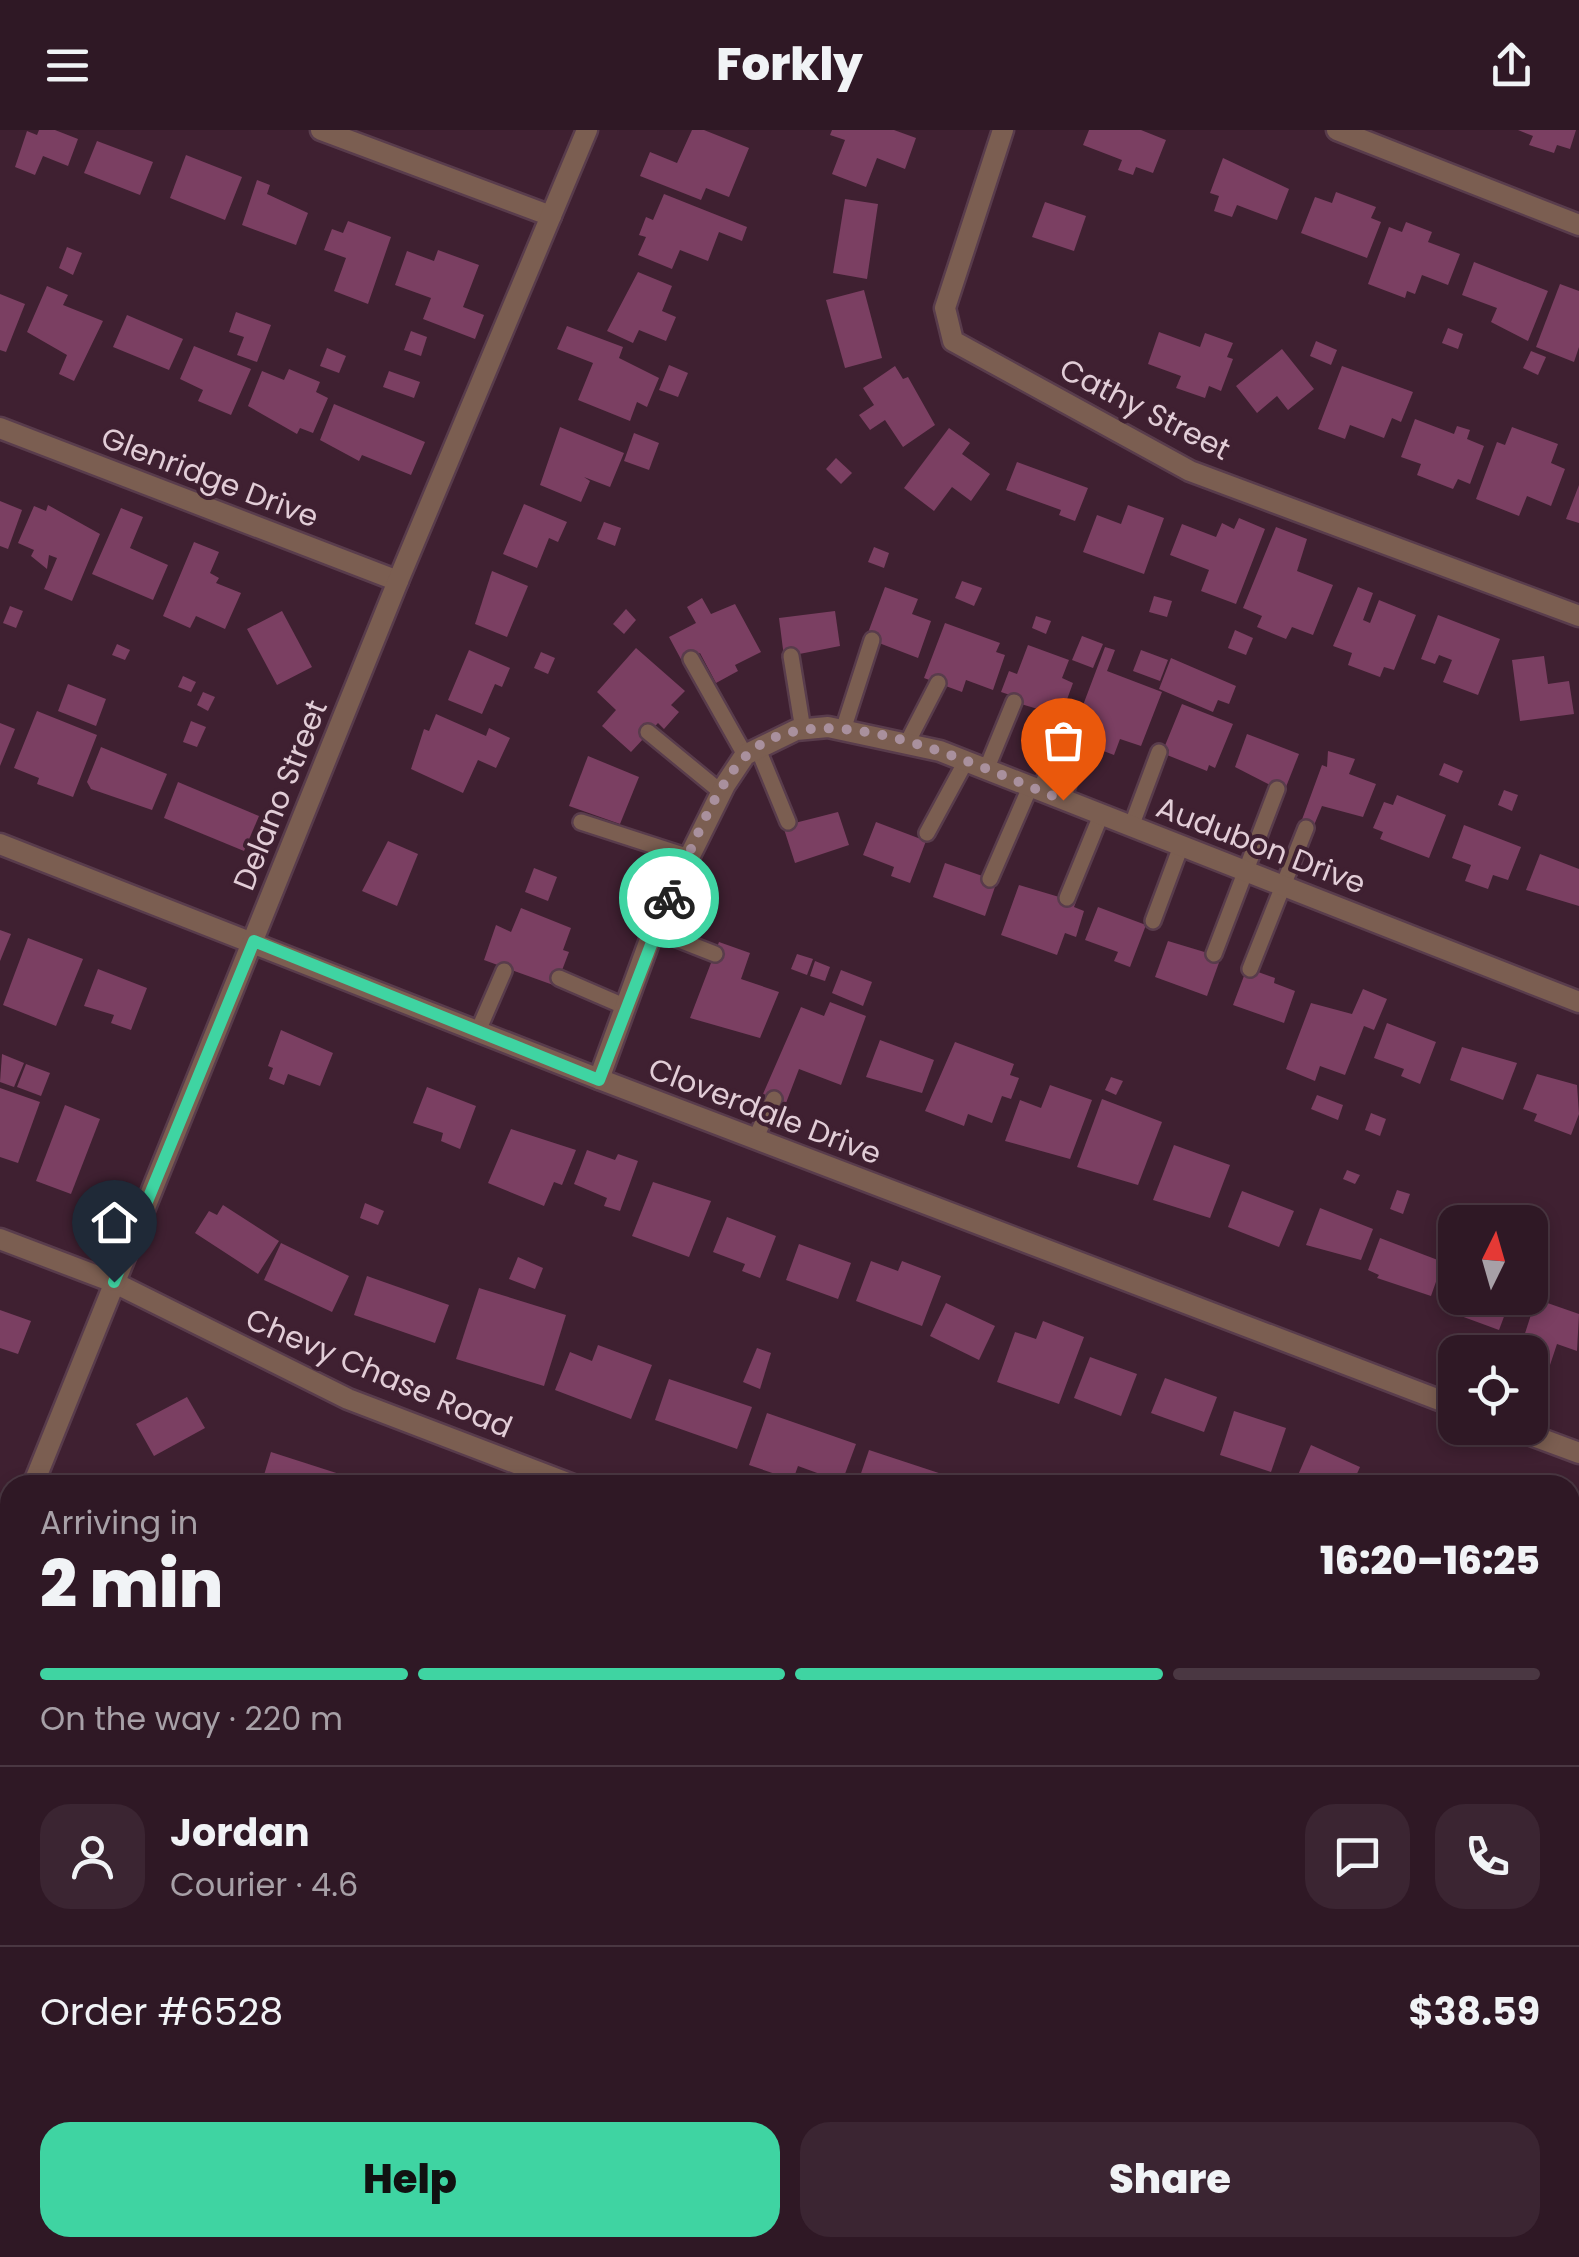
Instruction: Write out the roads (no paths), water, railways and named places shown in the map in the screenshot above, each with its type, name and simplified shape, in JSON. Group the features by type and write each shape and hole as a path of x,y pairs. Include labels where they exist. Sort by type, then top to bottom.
{"street":[{"path":"321,130 552,216"},
{"name":"Delano Street","path":"37,1475 398,581 587,130"},
{"name":"Cathy Street","path":"1002,130 944,308 953,341 1190,471 1579,616"},
{"path":"1337,130 1579,225"},
{"name":"Glenridge Drive","path":"0,428 398,581"},
{"name":"Audubon Drive","path":"752,752 803,730 843,730 907,743 976,766 1579,1002"},
{"path":"599,1080 654,930 721,792 752,752"},
{"name":"Cloverdale Drive","path":"0,844 599,1080 1438,1400"},
{"name":"Chevy Chase Road","path":"0,1239 114,1282 348,1399 548,1475"},
{"path":"1548,1441 1579,1453"}],"lane":[{"path":"843,730 872,640"},
{"path":"791,656 803,730"},
{"path":"691,659 752,752 788,822"},
{"path":"907,743 938,683"},
{"path":"927,833 976,766 1014,702"},
{"path":"990,878 1069,716"},
{"path":"648,732 721,792"},
{"path":"1063,800 1084,733"},
{"path":"1132,827 1158,752"},
{"path":"1214,954 1276,788"},
{"path":"1067,898 1101,815"},
{"path":"581,822 689,857"},
{"path":"1250,969 1280,885 1306,828"},
{"path":"1153,921 1181,846"},
{"path":"654,930 715,954"},
{"path":"478,1031 504,971"},
{"path":"559,978 626,1007"},
{"path":"755,1139 774,1098"}]}
